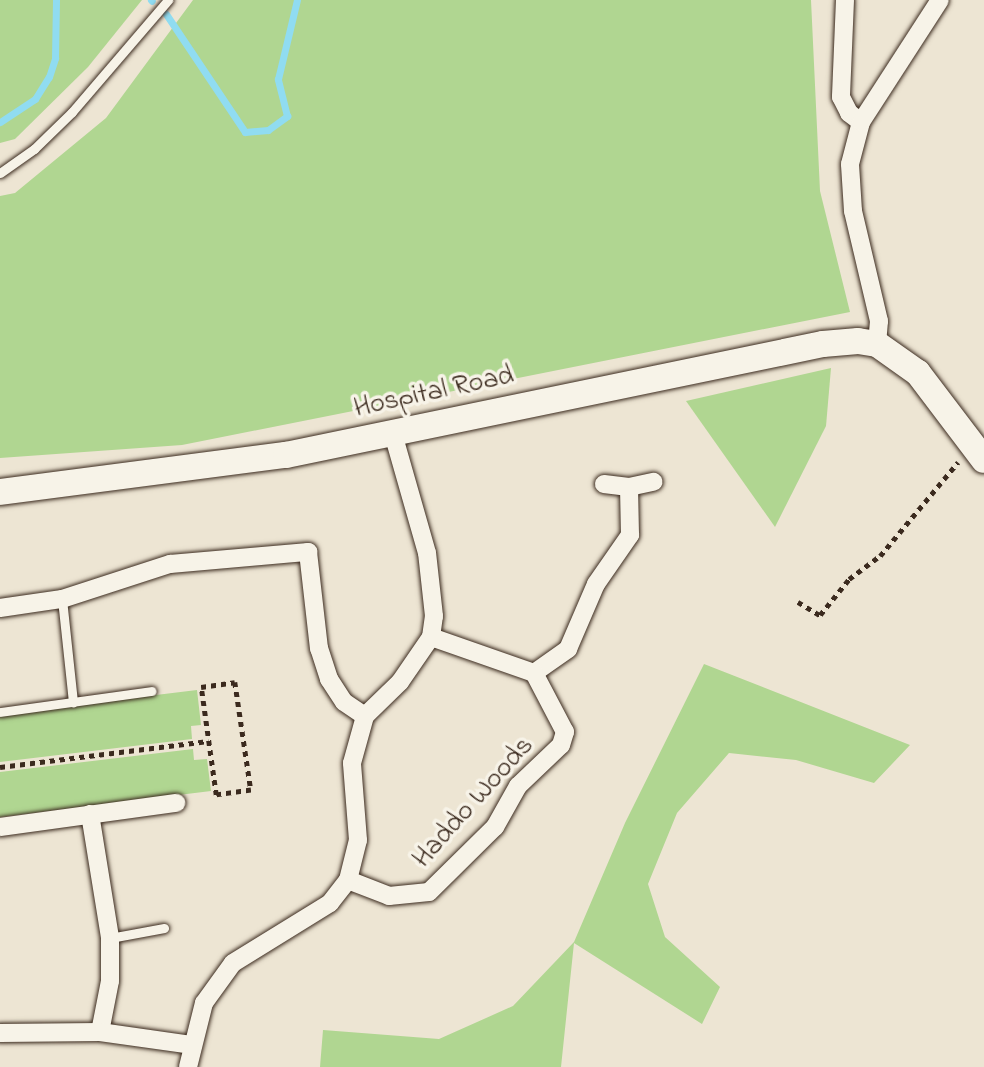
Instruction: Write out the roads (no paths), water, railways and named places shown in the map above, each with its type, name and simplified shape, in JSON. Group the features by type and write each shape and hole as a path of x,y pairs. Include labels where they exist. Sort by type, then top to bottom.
{"main road":[{"name":"Hospital Road","path":"0,492 286,454 822,344 877,344"},
{"path":"877,344 918,373 979,453"}],"street":[{"path":"845,0 841,97 849,113 861,122"},
{"path":"877,344 879,321 852,199 850,164 861,122 940,0"},
{"path":"188,1067 191,1045 204,1003 233,963 289,931 330,903 348,880 358,840 352,763 365,716 400,682 431,636 434,616 427,553 393,433"},
{"path":"604,484 629,487 653,482"},
{"path":"431,636 534,673 568,649 596,584 630,535 629,487"},
{"path":"0,608 62,599 170,564 307,552 320,648 329,680 344,702 365,716"},
{"name":"Haddo Woods","path":"348,880 389,896 429,892 495,827 519,786 551,757 565,732 534,673"},
{"path":"0,827 176,803"},
{"path":"90,814 110,938 110,982 100,1032"},
{"path":"0,1033 100,1032 191,1045"}],"lane":[{"path":"0,173 34,149 72,112 168,0"},
{"path":"62,599 74,702"},
{"path":"0,712 152,691"},
{"path":"110,938 164,928"}],"waterway":[{"path":"0,122 35,99 49,77 55,58 56,0"},
{"path":"166,14 245,132 268,130 287,116 278,79 297,0"}]}
